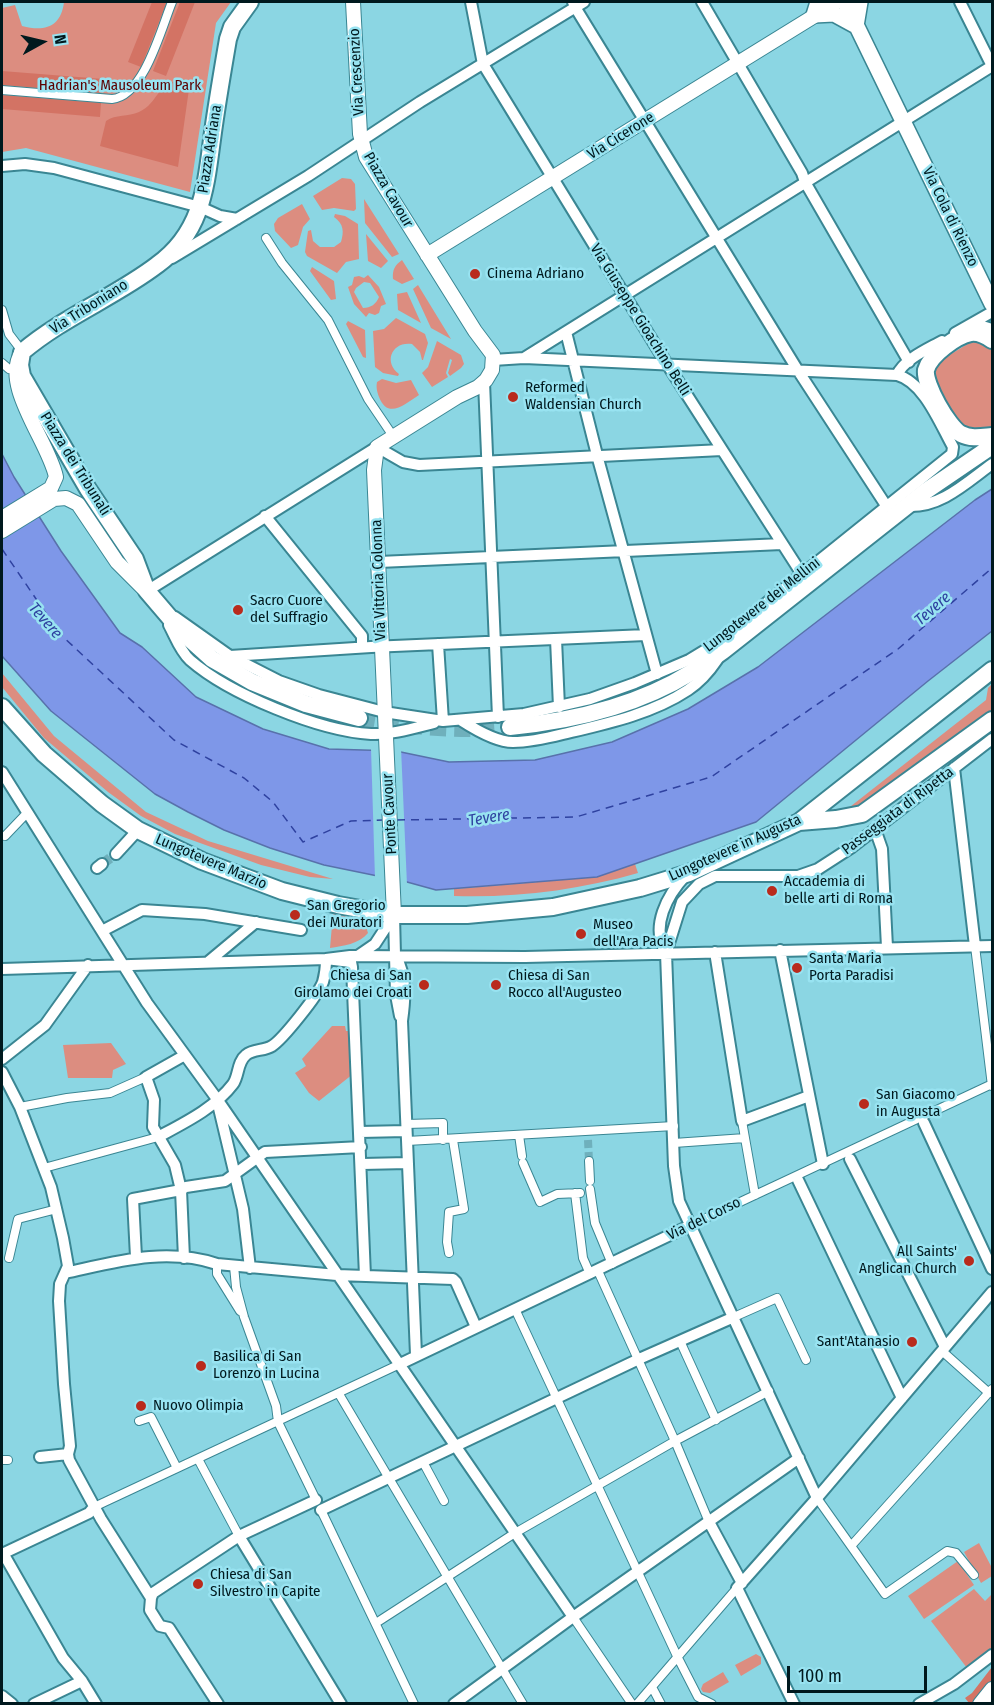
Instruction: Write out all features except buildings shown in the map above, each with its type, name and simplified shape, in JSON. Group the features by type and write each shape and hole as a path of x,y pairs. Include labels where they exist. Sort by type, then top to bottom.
{"main road":[{"name":"Piazza Adriana","path":"201,207 228,39 232,27 250,2"},
{"name":"Via Cola di Rienzo","path":"845,2 993,304"},
{"path":"816,8 834,14 856,26 860,2"},
{"name":"Via Triboniano","path":"22,352 158,265 185,237 201,207"},
{"path":"993,340 980,334 967,334 933,356 926,375 952,427 970,437 993,436"},
{"name":"Piazza dei Tribunali","path":"22,352 20,365 22,376 88,489 135,559 147,591"},
{"name":"Lungotevere dei Mellini","path":"504,722 555,721 623,703 684,677 723,651 805,579 961,466 993,446"},
{"path":"147,591 161,610 201,650 238,675 306,704 359,718"},
{"name":"Lungotevere in Augusta","path":"394,915 467,915 553,907 640,888 689,873 800,822 993,670"},
{"name":"Lungotevere Marzio","path":"2,707 31,741 69,777 138,830 202,861 282,891 338,905 394,915"},
{"name":"Passeggiata di Ripetta","path":"800,822 862,814 993,720"}],"street":[{"path":"2,90 111,99 122,97 129,93 142,77 172,2"},
{"name":"Via Crescenzio","path":"355,2 361,142"},
{"path":"471,2 483,64"},
{"path":"702,2 909,362"},
{"name":"Via Cicerone","path":"427,255 738,63 816,8 837,2"},
{"path":"524,358 873,140 906,126 934,102 993,66 960,2"},
{"path":"361,142 379,128 578,3 645,121 797,369 887,507"},
{"name":"Via Giuseppe Gioachino Belli","path":"483,64 624,296 805,579"},
{"name":"Piazza Cavour","path":"237,219 361,142 367,160 494,360"},
{"name":"Piazza Adriana","path":"2,166 25,164 54,168 201,207"},
{"path":"201,207 220,216 237,219"},
{"name":"Via Triboniano","path":"158,265 237,219"},
{"path":"266,238 282,263 328,320 371,405 393,436"},
{"path":"2,310 9,334 22,352"},
{"path":"504,722 494,642 486,461 484,382 491,373 494,360 524,358 897,375 901,368 909,362 964,327 993,312"},
{"path":"964,327 975,325 993,329"},
{"name":"Piazza Cavour","path":"457,397 477,380 483,370 484,359 475,331"},
{"path":"566,332 657,674"},
{"name":"Piazza dei Tribunali","path":"22,352 5,366 14,397 55,472 55,482 50,495 66,498 78,504 117,562 147,591"},
{"name":"Lungotevere dei Mellini","path":"161,610 182,621 230,656 256,670 292,686 384,712 443,721 504,722 604,695 689,660 722,640 805,579 951,455 954,450 919,389 913,382 897,375"},
{"name":"Piazza Cavour","path":"376,447 484,382"},
{"path":"147,591 376,447 403,462 412,464 722,450"},
{"name":"Via Vittoria Colonna","path":"376,447 374,470 384,712"},
{"path":"907,506 918,507 935,503 993,464"},
{"path":"2,518 50,495"},
{"path":"2,531 50,495"},
{"path":"265,516 362,636 362,647"},
{"path":"379,562 782,544"},
{"path":"161,610 188,657 243,693 278,709 326,725 373,734 443,721 438,644"},
{"path":"230,656 362,647 646,635"},
{"path":"556,639 559,707"},
{"path":"462,721 497,738 511,742 545,738 601,725 644,710 686,691 707,674 723,651"},
{"name":"Ponte Cavour","path":"384,712 394,915"},
{"name":"Passeggiata di Ripetta","path":"666,953 680,906 688,894 707,879 719,876 802,876 828,864 993,739"},
{"path":"954,768 992,1084"},
{"path":"2,772 147,1004 217,1099 632,1704"},
{"path":"5,836 27,813"},
{"path":"875,829 882,849 887,947"},
{"path":"116,854 138,830"},
{"path":"689,873 674,889 662,916 660,938 666,953 674,1143 681,1207 769,1391 817,1498 885,1594 947,1551 956,1553 974,1575"},
{"path":"102,931 142,910 190,913 301,930"},
{"path":"356,956 371,948 394,915"},
{"path":"394,915 396,957 403,975 402,1021 416,1355"},
{"path":"208,962 256,922"},
{"path":"326,959 340,956 525,957 993,946"},
{"path":"780,950 823,1164"},
{"path":"715,952 755,1195"},
{"path":"44,1168 158,1137 189,1120 217,1099 234,1082 245,1056 251,1052 271,1047 282,1038 322,985 326,959"},
{"path":"2,969 326,959 348,961 352,967 365,1276"},
{"path":"2,1059 45,1025 88,966"},
{"path":"20,1107 110,1093 186,1056"},
{"path":"2,1072 20,1107 44,1168 57,1209 68,1266 60,1284 59,1300 70,1446 69,1460 94,1507 151,1598"},
{"path":"146,1077 154,1100 153,1127 175,1165 181,1190 184,1258"},
{"name":"Via del Corso","path":"400,1364 992,1084"},
{"path":"742,1121 809,1096"},
{"path":"217,1099 243,1209 250,1268"},
{"path":"406,1132 442,1123 443,1140"},
{"path":"924,1123 993,1269"},
{"path":"360,1132 406,1132 453,1140 519,1136 587,1136 674,1126"},
{"path":"519,1136 522,1160 540,1202 557,1194 583,1190"},
{"path":"674,1143 745,1138"},
{"path":"449,1252 447,1242 449,1212 464,1209 453,1140"},
{"path":"136,1257 133,1199 225,1181 265,1152 361,1147"},
{"path":"850,1160 943,1349 991,1391 850,1546"},
{"path":"589,1161 583,1190 583,1258 594,1273 639,1359 709,1522 742,1583 794,1704"},
{"path":"362,1164 408,1163"},
{"path":"798,1180 902,1398"},
{"path":"583,1190 612,1264"},
{"path":"9,1258 18,1219 57,1209"},
{"path":"65,1273 136,1257 202,1259 217,1264 250,1268 338,1275 453,1279 476,1327"},
{"path":"217,1264 217,1274 244,1317"},
{"path":"234,1266 236,1287 244,1317 276,1406 278,1422 414,1704"},
{"path":"637,1704 993,1292"},
{"path":"218,1704 169,1628 160,1626 150,1610 151,1598 153,1593 239,1536 389,1478 639,1359 777,1298 806,1360"},
{"path":"515,1310 677,1656 698,1696 712,1704"},
{"path":"680,1341 716,1420"},
{"path":"96,1704 82,1681 63,1658 2,1553 89,1513 94,1507 400,1364"},
{"path":"376,1623 515,1533 675,1441 769,1391"},
{"path":"339,1394 523,1704"},
{"path":"139,1421 151,1417 177,1468"},
{"path":"40,1457 68,1454"},
{"path":"454,1704 799,1458"},
{"path":"198,1459 239,1536 341,1704"},
{"path":"423,1462 444,1502"},
{"path":"919,1704 954,1684 993,1655"},
{"path":"34,1704 82,1681"},
{"path":"652,1687 661,1704"},
{"path":"980,1704 993,1689"},
{"path":"2,1696 12,1704"}],"green space":[{"name":"Hadrian's Mausoleum Park","path":"64,2 231,2 216,23 190,192 26,148 2,152 2,8 15,5 22,26 45,28 51,26 59,17"},
{"path":"342,178 351,179 355,184 356,209 354,211 334,208 322,210 313,196"},
{"path":"364,199 399,254 392,257 365,223"},
{"path":"302,204 310,219 303,227 298,245 291,248 275,231 274,224 278,218"},
{"path":"335,214 345,216 358,224 359,259 346,262 337,273 307,256 305,252 308,231 311,230 313,241 320,247 334,247 341,242 342,228 340,222 334,217"},
{"path":"366,234 388,261 381,268 368,261"},
{"path":"402,260 414,279 402,284 393,279 393,276 394,268"},
{"path":"312,267 334,281 336,299 331,300 310,271"},
{"path":"368,275 379,287 386,304 381,306 379,313 375,315 369,313 366,317 354,304 348,287 352,285 354,277 364,278","holes":["364,282 370,283 379,297 373,305 363,308 354,292"]},
{"path":"418,285 451,339 431,328 413,289"},
{"path":"407,292 421,323 398,310 397,294"},
{"path":"396,318 425,334 428,343 423,360 420,352 412,344 405,344 395,349 392,353 391,364 399,374 398,376 383,373 375,367 373,331 384,329"},
{"path":"348,321 365,330 366,358 363,357 346,324"},
{"path":"437,341 461,355 464,364 450,376 448,373 452,360 450,359 446,373 448,377 432,387 422,373 428,367"},
{"path":"977,341 992,349 992,428 981,431 969,430 958,420 942,393 936,376 937,367 944,359 971,342"},
{"path":"382,379 396,383 411,380 419,395 403,406 387,408 377,390 377,382"},
{"path":"2,673 54,736 146,812 208,841 333,879 310,877 261,865 175,834 141,816 108,792 44,738 2,687"},
{"path":"992,684 992,716 862,811 846,810 986,700 988,688"},
{"path":"635,864 638,873 593,884 547,892 501,896 454,896 454,889 597,877"},
{"path":"333,914 364,920 368,933 355,942 330,948"},
{"path":"332,1026 345,1026 346,1031 351,1031 353,1074 319,1101 309,1093 295,1073 306,1066 302,1059"},
{"path":"111,1043 126,1064 113,1070 112,1078 68,1078 63,1045"},
{"path":"979,1543 992,1568 992,1576 981,1583 964,1552"},
{"path":"958,1561 974,1585 924,1619 908,1596"},
{"path":"974,1589 985,1601 992,1594 992,1650 967,1668 931,1621"},
{"path":"756,1654 761,1657 761,1664 741,1676 735,1665"},
{"path":"723,1672 729,1682 710,1693 703,1692 701,1689 703,1684"}],"shaded area":[{"path":"152,2 167,2 141,67 128,62"},
{"path":"180,2 195,2 166,76 153,71"},
{"path":"2,71 103,79 102,93 2,85"},
{"path":"184,79 189,82 189,89 178,167 100,146 106,121 139,112 146,108 167,85"},
{"path":"2,95 101,103 100,117 2,109"},
{"path":"992,1667 992,1683 975,1704 969,1703 965,1698 972,1693"}],"water":[{"name":"Tevere","path":"2,454 61,551 120,633 142,647 196,697 263,729 329,749 396,751 449,762 535,760 612,742 688,709 758,667 992,489 992,631 756,822 597,877 436,890 324,865 224,830 155,794 51,711 2,656"}],"pier":[{"path":"371,748 401,748 407,885 375,879"}],"ferry route":[{"path":"2,549 60,634 174,740 244,778 273,802 303,842 351,821 383,820"},
{"path":"397,820 576,817 711,777 898,649 992,568"}],"tunnel":[{"path":"359,718 434,728 510,727"},
{"path":"102,864 116,854"},
{"path":"588,1140 589,1161"}],"place":[{"name":"Cinema Adriano","path":"475,274"},
{"name":"Reformed Waldensian Church","path":"513,397"},
{"name":"Sacro Cuore del Suffragio","path":"238,610"},
{"name":"Accademia di belle arti di Roma","path":"772,891"},
{"name":"San Gregorio dei Muratori","path":"295,915"},
{"name":"Museo dell'Ara Pacis","path":"581,934"},
{"name":"Santa Maria Porta Paradisi","path":"797,968"},
{"name":"Chiesa di San Girolamo dei Croati","path":"424,985"},
{"name":"Chiesa di San Rocco all'Augusteo","path":"496,985"},
{"name":"San Giacomo in Augusta","path":"864,1104"},
{"name":"All Saints' Anglican Church","path":"969,1261"},
{"name":"Sant'Atanasio","path":"912,1342"},
{"name":"Basilica di San Lorenzo in Lucina","path":"201,1366"},
{"name":"Nuovo Olimpia","path":"141,1406"},
{"name":"Chiesa di San Silvestro in Capite","path":"198,1584"}]}
